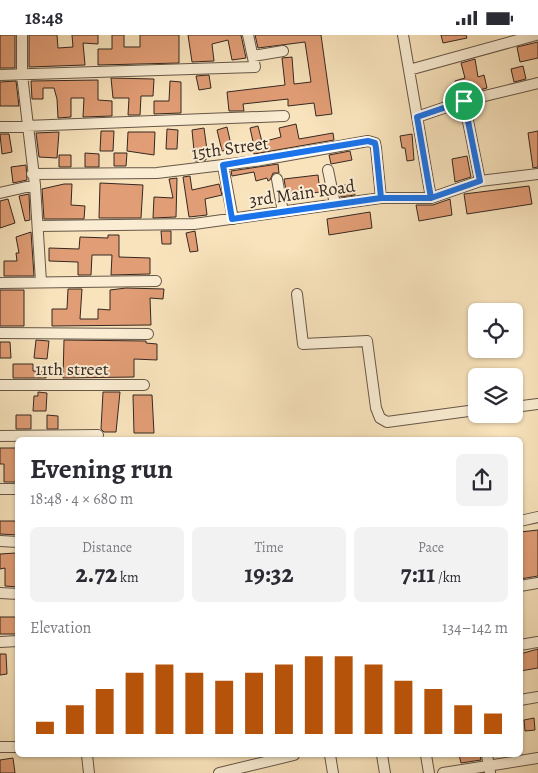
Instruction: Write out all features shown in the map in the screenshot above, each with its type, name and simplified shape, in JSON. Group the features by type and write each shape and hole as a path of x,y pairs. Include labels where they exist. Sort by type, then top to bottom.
{"street":[{"path":"22,35 22,75 34,179 41,282"},
{"path":"0,75 255,67 248,35"},
{"path":"403,35 431,198"},
{"path":"409,70 536,35"},
{"path":"253,56 283,51"},
{"path":"417,117 464,101 538,83"},
{"path":"464,101 480,181"},
{"path":"0,127 284,116"},
{"name":"15th Street","path":"0,193 34,179 157,173 223,165 372,141 376,148 381,198"},
{"path":"223,165 232,219"},
{"path":"328,170 335,204"},
{"name":"3rd Main Road","path":"38,226 194,224 381,198 431,198 480,181 538,174"},
{"path":"277,179 282,212"},
{"path":"0,283 156,281"},
{"path":"298,294 303,344 367,341 376,408 380,418 387,421 468,411"},
{"path":"0,333 148,334"},
{"name":"11th street","path":"0,385 144,385"},
{"path":"523,406 538,404"},
{"path":"0,436 98,435"},
{"path":"0,489 15,489"},
{"path":"523,520 538,517"},
{"path":"0,541 15,542"},
{"path":"523,586 538,583"},
{"path":"0,593 15,594"},
{"path":"0,642 15,641"},
{"path":"523,644 538,642"},
{"path":"523,700 538,697"},
{"path":"0,747 15,747"},
{"path":"87,757 89,773"},
{"path":"219,773 286,757"},
{"path":"330,757 334,773"},
{"path":"382,757 385,773"},
{"path":"426,757 429,773"},
{"path":"487,757 490,770"},
{"path":"443,773 490,770 538,758"}],"building":[{"path":"0,35 15,35 15,68 0,68"},
{"path":"29,35 57,35 58,48 73,47 72,35 98,35 98,44 83,43 85,65 29,67"},
{"path":"112,35 124,35 124,47 140,47 140,35 179,35 179,63 98,65 98,49 112,49"},
{"path":"188,35 241,35 246,58 232,60 228,40 212,44 214,61 192,62"},
{"path":"255,35 321,35 332,114 316,116 314,103 288,106 288,99 243,104 244,111 229,111 227,92 285,85 282,58 292,57 294,84 311,82 305,42 258,48"},
{"path":"441,35 466,35 467,38 443,43"},
{"path":"538,42 538,58 520,62 517,47"},
{"path":"475,59 478,77 484,75 487,88 458,96 455,81 465,78 461,63"},
{"path":"523,66 526,79 514,82 511,69"},
{"path":"209,75 211,88 199,90 196,76"},
{"path":"111,78 154,79 153,96 141,96 140,115 128,115 129,98 113,98"},
{"path":"98,80 98,100 112,101 112,116 83,117 84,98 71,98 71,117 58,118 57,99 54,88 43,88 43,99 32,99 31,81"},
{"path":"16,81 19,106 0,106 0,82"},
{"path":"170,81 181,82 181,113 154,114 154,101 169,101"},
{"path":"296,124 299,139 333,133 334,140 254,154 250,128 258,126 262,142 281,137 279,128"},
{"path":"227,127 232,149 222,151 217,130"},
{"path":"204,128 207,150 204,151 206,160 195,161 192,130"},
{"path":"167,129 178,130 177,149 166,149"},
{"path":"101,131 114,131 113,151 100,151"},
{"path":"538,131 538,167 533,168 528,133"},
{"path":"59,132 57,158 39,157 36,133"},
{"path":"128,132 155,132 154,155 127,151"},
{"path":"0,134 9,134 12,152 2,154"},
{"path":"412,134 414,160 407,161 405,148 402,148 400,136"},
{"path":"350,151 352,160 331,164 329,155"},
{"path":"85,153 99,154 99,167 85,167"},
{"path":"114,153 127,153 126,166 114,166"},
{"path":"59,155 71,155 71,167 59,167"},
{"path":"467,156 471,177 455,182 452,159"},
{"path":"278,164 279,173 273,173 268,181 267,178 256,181 254,172 232,176 231,171"},
{"path":"26,165 27,180 13,183 11,167"},
{"path":"318,175 320,192 287,196 284,179"},
{"path":"190,176 192,190 219,184 222,195 205,199 207,215 189,217 183,177"},
{"path":"177,178 176,217 153,218 154,197 173,198 169,179"},
{"path":"100,183 143,185 141,218 99,218"},
{"path":"72,184 71,205 85,206 84,219 44,219 42,189"},
{"path":"353,184 355,195 341,197 338,186"},
{"path":"529,186 532,204 467,214 464,194"},
{"path":"29,194 30,220 25,221 19,196"},
{"path":"8,199 15,223 0,228 0,201"},
{"path":"450,199 452,215 419,221 416,205 433,205"},
{"path":"370,212 372,228 329,235 327,219"},
{"path":"161,231 171,231 171,244 162,244"},
{"path":"195,231 198,251 190,252 186,233"},
{"path":"31,232 34,276 4,276 4,261 17,261 16,253 19,253 16,237"},
{"path":"108,235 119,235 119,257 150,258 150,274 111,275 112,255 92,255 91,275 78,275 78,262 49,261 49,248 79,249 80,237 108,238"},
{"path":"126,288 164,289 163,299 150,298 151,325 52,326 52,309 67,309 68,289 82,289 80,319 98,319 98,309 110,310 110,290"},
{"path":"0,290 24,290 24,326 0,326"},
{"path":"36,340 49,341 47,359 34,358"},
{"path":"64,340 146,341 146,343 157,344 157,360 134,359 134,377 63,378"},
{"path":"0,342 10,342 11,358 0,358"},
{"path":"13,364 33,364 33,371 46,372 46,378 13,378"},
{"path":"38,392 47,393 46,411 33,411 34,396 38,396"},
{"path":"103,392 120,392 116,432 104,432 101,429"},
{"path":"133,395 152,395 154,433 134,433"},
{"path":"16,415 31,415 31,429 16,429"},
{"path":"47,415 58,416 58,429 47,429"},
{"path":"0,448 15,448 15,482 4,482 4,464 0,464"},
{"path":"0,521 15,521 15,535 0,534"},
{"path":"538,530 538,576 523,578 523,532"},
{"path":"15,553 15,587 5,586 5,568 0,569 0,554"},
{"path":"0,617 15,617 15,634 0,634"},
{"path":"538,649 538,668 523,670 523,653"},
{"path":"0,654 6,654 7,674 0,675"},
{"path":"534,718 535,730 525,731 524,720"},
{"path":"460,757 480,757 481,760 461,763"},
{"path":"13,758 15,773 0,773 0,760"}],"route":[{"path":"464,101 417,117 431,198 381,198 232,219 223,165 325,150 368,141 375,143 381,198 431,198 480,181 464,101"}]}
